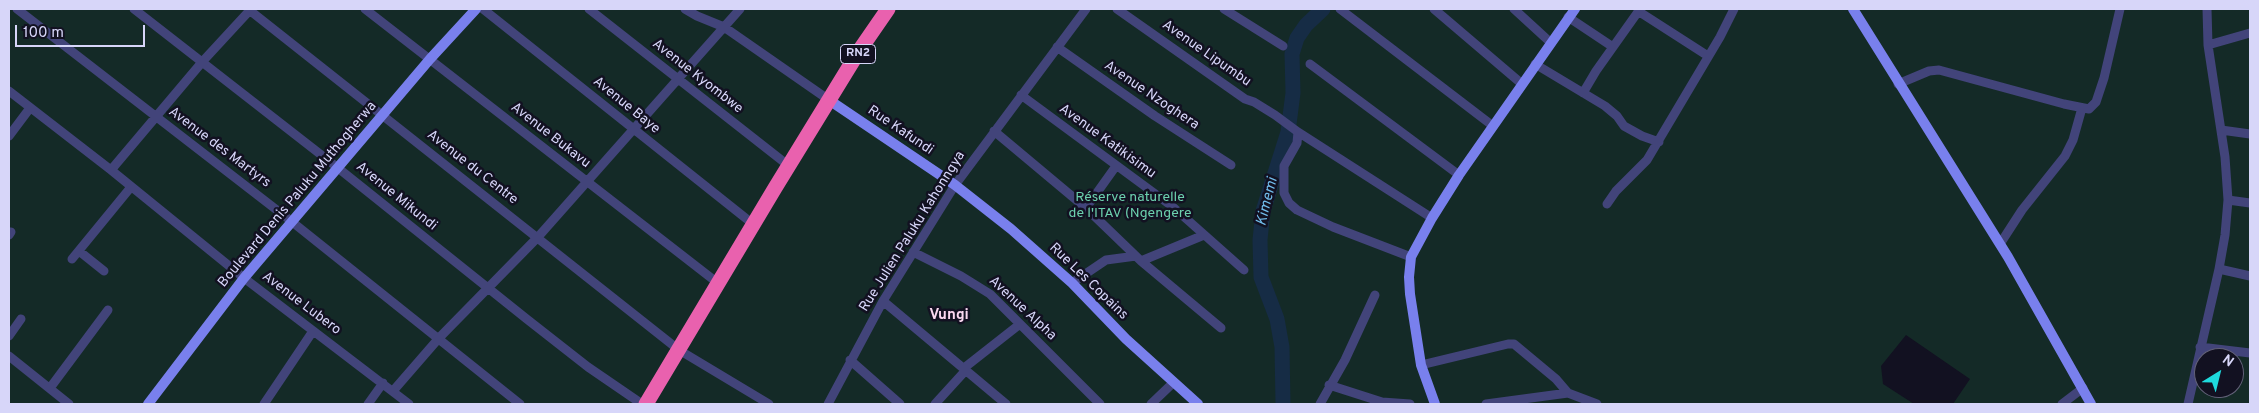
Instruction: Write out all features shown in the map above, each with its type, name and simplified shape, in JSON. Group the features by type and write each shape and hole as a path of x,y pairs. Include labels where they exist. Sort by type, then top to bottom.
{"highway":[{"name":"RN2","path":"646,404 788,166 888,9"}],"street":[{"name":"Avenue des Martyrs","path":"17,9 291,221 520,404"},
{"name":"Avenue Mikundi","path":"134,9 588,367 642,404"},
{"path":"111,170 202,61 250,9"},
{"name":"Avenue du Centre","path":"250,9 679,350 768,404"},
{"name":"Avenue Bukavu","path":"365,9 719,284"},
{"name":"Boulevard Denis Paluku Muthogherwa","path":"148,404 244,278 291,221 430,59 476,9"},
{"name":"Avenue Baye","path":"482,9 753,224"},
{"name":"Avenue Kyombwe","path":"589,9 788,166"},
{"path":"685,9 724,27 829,100"},
{"path":"392,391 439,338 538,237 740,9"},
{"name":"Rue Julien Paluku Kahonngya","path":"828,404 850,360 884,301 955,185 1086,9"},
{"name":"Avenue Lipumbu","path":"1117,9 1245,99 1275,115 1280,121 1432,218"},
{"path":"1224,9 1283,46"},
{"path":"1434,9 1522,84"},
{"path":"1514,9 1550,42"},
{"path":"1607,204 1616,191 1647,160 1659,142 1683,96 1720,37 1734,9"},
{"path":"1854,9 1898,84 2000,244 2056,346 2091,404"},
{"path":"1898,84 1929,71 1939,70 2082,108 2093,107 2096,102 2120,9"},
{"path":"2188,404 2219,269 2225,235 2228,200 2221,130 2208,45 2207,9"},
{"path":"1345,10 1493,126"},
{"path":"1583,93 1639,10 1708,56"},
{"path":"1435,404 1421,366 1410,294 1411,257 1458,175 1572,13 1613,47"},
{"path":"2208,45 2250,33"},
{"name":"Avenue Nzoghera","path":"1057,47 1155,116 1231,164"},
{"path":"1310,64 1458,175"},
{"path":"1535,64 1604,106 1617,116 1624,126 1642,136 1659,142"},
{"name":"Avenue Lubero","path":"9,91 111,170 244,278 409,404"},
{"name":"Avenue Katikisimu","path":"1021,95 1173,206 1244,270"},
{"name":"Rue Kafundi","path":"829,100 955,185"},
{"path":"9,136 30,108"},
{"path":"2000,244 2022,210 2065,156 2073,140 2082,108"},
{"path":"2221,130 2250,134"},
{"path":"994,132 1086,208 1138,258 1221,328"},
{"path":"1298,132 1297,143 1284,166 1284,193 1289,203 1296,210 1333,227 1411,257"},
{"path":"1086,208 1116,166"},
{"name":"Rue Les Copains","path":"955,185 1011,229 1072,283 1126,339 1198,404"},
{"path":"72,260 131,187"},
{"path":"2228,200 2250,203"},
{"path":"1072,283 1106,260 1138,258 1204,234"},
{"path":"79,251 104,271"},
{"name":"Avenue Alpha","path":"913,252 961,276 990,294 1100,404"},
{"path":"2219,269 2250,276"},
{"path":"1320,404 1329,385 1345,360 1375,296"},
{"path":"884,301 1006,404"},
{"path":"50,388 108,310"},
{"path":"9,336 22,319"},
{"path":"935,404 965,369 1020,324"},
{"path":"264,404 314,331"},
{"path":"1421,366 1514,344 1556,379 1568,393"},
{"path":"2200,347 2250,353"},
{"path":"9,356 69,404"},
{"path":"850,360 900,404"},
{"path":"1150,404 1174,382"},
{"path":"368,404 383,383"},
{"path":"1329,385 1382,402 1410,404"},
{"path":"2062,404 2083,388"},
{"path":"1486,404 1568,393 1598,404"}],"green space":[{"name":"Réserve naturelle de l'ITAV (Ngengere","path":"9,9 2250,9 2250,404 1953,404 1970,379 1906,335 1881,366 1883,384 1914,404 9,404"}],"waterway":[{"name":"Kimemi","path":"1283,404 1282,347 1277,319 1261,277 1260,240 1263,211 1288,132 1293,93 1292,54 1297,38 1306,25 1323,9"}],"district":[{"name":"Vungi","path":"949,316"}]}
